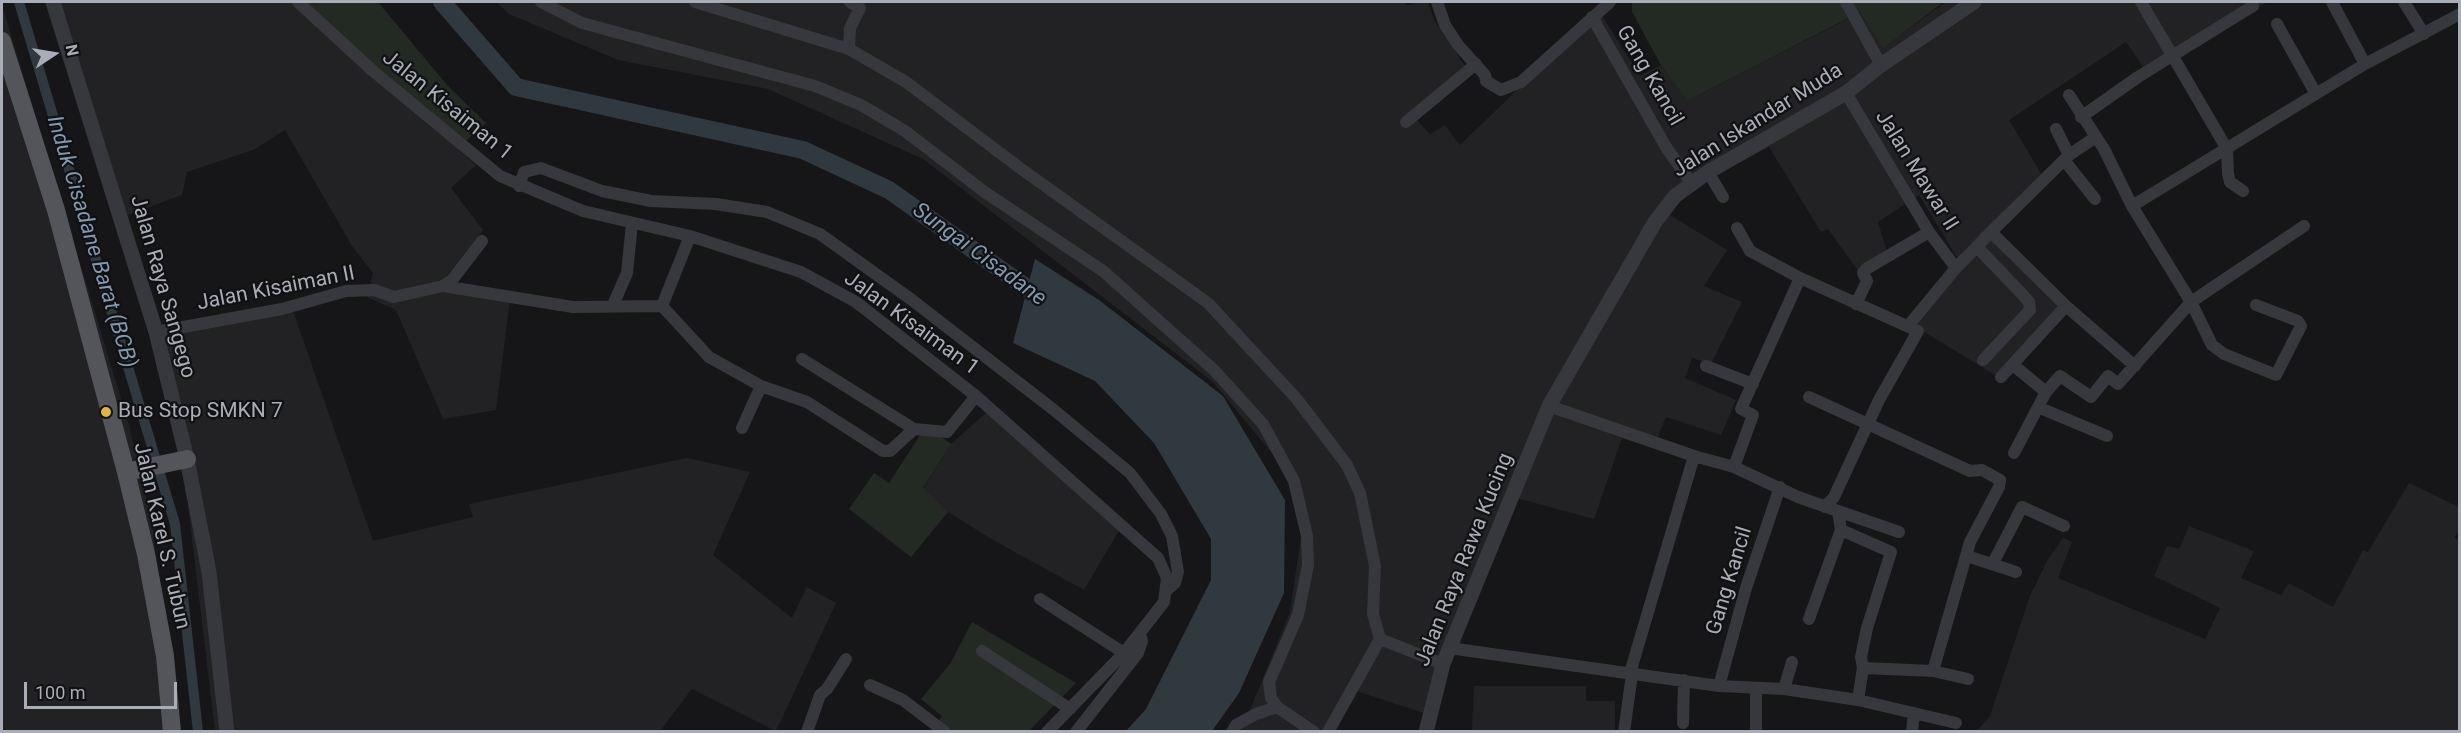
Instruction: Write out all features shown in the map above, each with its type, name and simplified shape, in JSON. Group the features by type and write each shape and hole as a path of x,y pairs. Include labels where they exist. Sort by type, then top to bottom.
{"main road":[{"name":"Jalan Karel S. Tubun","path":"2,41 56,210 130,472 165,656 172,732"},
{"path":"130,472 185,459"}],"street":[{"name":"Jalan Raya Sangego","path":"53,2 156,332 209,572 227,732"},
{"name":"Jalan Kisaiman 1","path":"299,2 373,71 500,176 519,186 583,211 690,236 801,272 846,297 976,396 1158,558 1167,578 1167,590"},
{"path":"695,2 849,49 906,82 1020,168 1208,303 1296,398 1347,465 1360,493 1375,566 1373,614 1380,639 1328,732"},
{"path":"849,49 850,28 860,8 850,2"},
{"path":"1437,2 1445,26 1476,64 1486,81 1495,88 1507,90 1521,82 1610,2"},
{"path":"1846,2 1881,65"},
{"name":"Jalan Iskandar Muda","path":"1549,406 1655,222 1675,196 1708,172 1846,93 1881,65 1974,2"},
{"path":"2140,2 2227,149 2230,182 2243,191"},
{"path":"2332,2 2365,64"},
{"path":"2404,2 2424,34"},
{"path":"548,3 582,22 815,86 861,105 905,131 986,193 1102,271 1214,370 1263,424 1294,482 1307,536 1308,565 1298,615 1269,681 1271,698 1277,707 1314,732"},
{"path":"2081,117 2172,56 2253,6"},
{"path":"2132,206 2365,64 2460,14"},
{"name":"Gang Kancil","path":"1592,17 1666,147 1692,184"},
{"path":"2277,24 2316,94"},
{"path":"1406,122 1476,64"},
{"name":"Jalan Mawar II","path":"1846,93 1929,232 1956,268"},
{"path":"2069,94 2081,117 2096,137 2132,206 2191,302 2216,350 2272,375 2277,375 2301,326 2298,321 2256,305"},
{"path":"2056,129 2067,157 2095,199"},
{"path":"1908,326 1956,268 1991,232 2067,157 2096,137"},
{"path":"519,186 524,172 541,168 602,191 651,201 716,204 767,212 820,234 912,300 1054,410 1130,473 1161,514 1172,536 1178,572 1175,584 1167,590 1164,602 1124,653 1047,732"},
{"path":"1708,172 1723,197"},
{"path":"613,305 627,273 632,223"},
{"path":"2014,453 2040,408 2046,392 2060,376 2091,397 2108,376 2118,384 2191,302 2304,226"},
{"path":"1737,228 1750,251 1800,278 1918,331 1867,425 1834,497 1825,507"},
{"path":"1856,304 1867,281 1863,273 1866,269 1929,232"},
{"path":"1991,232 2066,306 2135,366"},
{"path":"690,236 662,306 709,357 761,386 807,402 883,451 890,451 914,429"},
{"path":"443,286 452,280 482,241"},
{"path":"1977,247 2029,302 2030,310 1983,360"},
{"path":"1734,467 1753,415 1741,409 1800,278"},
{"name":"Jalan Kisaiman II","path":"156,332 282,309 346,291 374,290 394,297 443,286 573,307 662,306"},
{"path":"2001,377 2066,306"},
{"path":"802,359 914,429 947,432 976,396"},
{"path":"2013,365 2046,392"},
{"path":"1706,366 1753,384"},
{"path":"742,428 761,386"},
{"path":"1809,397 1970,471 1982,470 2000,480 1999,487 1970,542 1933,671"},
{"path":"1549,406 1694,456 1734,467 1825,507 1899,532"},
{"name":"Jalan Raya Rawa Kucing","path":"1426,732 1449,648 1549,406"},
{"path":"2040,408 2108,436"},
{"path":"1624,732 1631,673 1694,456"},
{"name":"Gang Kancil","path":"1719,686 1746,588 1780,487"},
{"path":"1993,563 2022,507 2064,526"},
{"path":"1809,619 1841,530 1838,511"},
{"path":"1841,530 1891,552 1867,628 1861,657 1863,668 1858,700"},
{"path":"1967,556 2016,572"},
{"path":"1040,599 1124,653"},
{"path":"1076,732 1138,653 1142,641 1140,634"},
{"path":"1380,639 1443,664"},
{"path":"1449,648 1719,686 1784,689 1858,700 1956,723"},
{"path":"982,651 1070,708"},
{"path":"807,732 820,695 827,689 846,659"},
{"path":"1784,689 1792,662"},
{"path":"1863,668 1933,671 1968,679"},
{"path":"1683,723 1684,680"},
{"path":"870,686 903,700 945,732"},
{"path":"1756,688 1756,732"},
{"path":"1232,732 1236,725 1256,714 1277,707"},
{"path":"1912,732 1914,713"}],"shaded area":[{"path":"46,2 291,2 476,165 451,188 483,230 442,282 511,291 496,410 443,419 396,310 367,297 373,273 352,246 285,130 253,150 187,172 182,195 119,218"},
{"path":"291,2 378,2 447,85 486,123 457,149"},
{"path":"496,2 1403,2 1407,6 1416,2 1428,2 1434,20 1470,73 1415,118 1430,134 1445,125 1460,145 1599,11 1640,76 1661,65 1687,101 1861,12 1883,47 1946,2 2268,2 2145,69 2126,42 2009,120 2042,175 1987,233 2064,299 2003,380 1908,322 1960,262 1919,195 1878,222 1889,259 1859,272 1828,229 1821,232 1769,147 1682,192 1667,213 1727,250 1704,286 1742,302 1711,364 1692,358 1685,378 1736,400 1721,435 1666,417 1653,448 1622,438 1594,519 1513,497 1430,715 1356,691 1332,732 1230,731 1250,710 1290,612 1302,530 1284,468 1213,382 923,159 768,89 618,60 509,14"},
{"path":"1632,2 1940,2 1941,4 1883,48 1860,12 1687,101 1661,65 1632,12"},
{"path":"2,5 129,425 152,522 173,731 2,731"},
{"path":"1035,259 1099,300 1223,396 1285,500 1284,593 1239,693 1212,731 1126,731 1146,709 1211,580 1211,539 1154,443 1095,381 1013,343"},
{"path":"291,305 373,541 473,517 469,504 687,458 750,472 713,555 792,618 807,587 836,603 776,731 692,689 660,731 215,731 184,472 157,330"},
{"path":"988,411 1121,527 1084,590 993,540 948,512 923,489 951,444"},
{"path":"926,426 951,444 923,488 948,512 911,557 849,509 874,473 889,483"},
{"path":"2409,483 2459,507 2459,530 2454,538 2460,540 2459,731 1977,731 1990,716 2030,596 2048,559 2063,538 2072,542 2058,578 2205,639 2220,608 2154,576 2167,546 2179,549 2189,526 2254,551 2241,578 2281,595 2289,583 2333,607 2363,550 2368,552"},
{"path":"972,622 1076,683 1029,731 932,731 942,716 921,699 950,664"},
{"path":"1474,686 1586,686 1586,701 1615,701 1615,731 1472,731"}],"waterway":[{"name":"Induk Cisadane Barat (BCB)","path":"19,2 175,524 198,732"},
{"name":"Sungai Cisadane","path":"442,2 516,87 803,150 889,190 1048,303"}],"place":[{"name":"Bus Stop SMKN 7","path":"106,412"}]}
